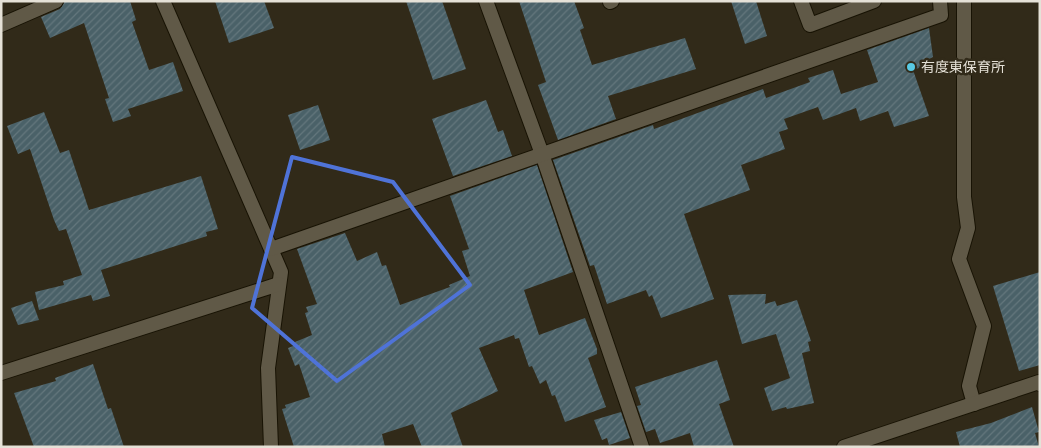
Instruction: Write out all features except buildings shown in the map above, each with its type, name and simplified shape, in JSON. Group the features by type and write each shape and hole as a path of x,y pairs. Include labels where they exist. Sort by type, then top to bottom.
{"street":[{"path":"1,25 56,1"},
{"path":"163,1 281,272 268,368 271,447"},
{"path":"486,1 542,154 642,447"},
{"path":"801,1 810,25 874,1"},
{"path":"271,249 941,15 940,1"},
{"path":"964,1 964,197 968,228 959,259 984,326 969,386 974,404"},
{"path":"1,373 279,284"},
{"path":"844,447 1039,382 1040,384"}],"highlighted area":[{"path":"292,157 393,182 470,285 337,381 252,308"}],"place":[{"name":"有度東保育所","path":"911,67"}]}
